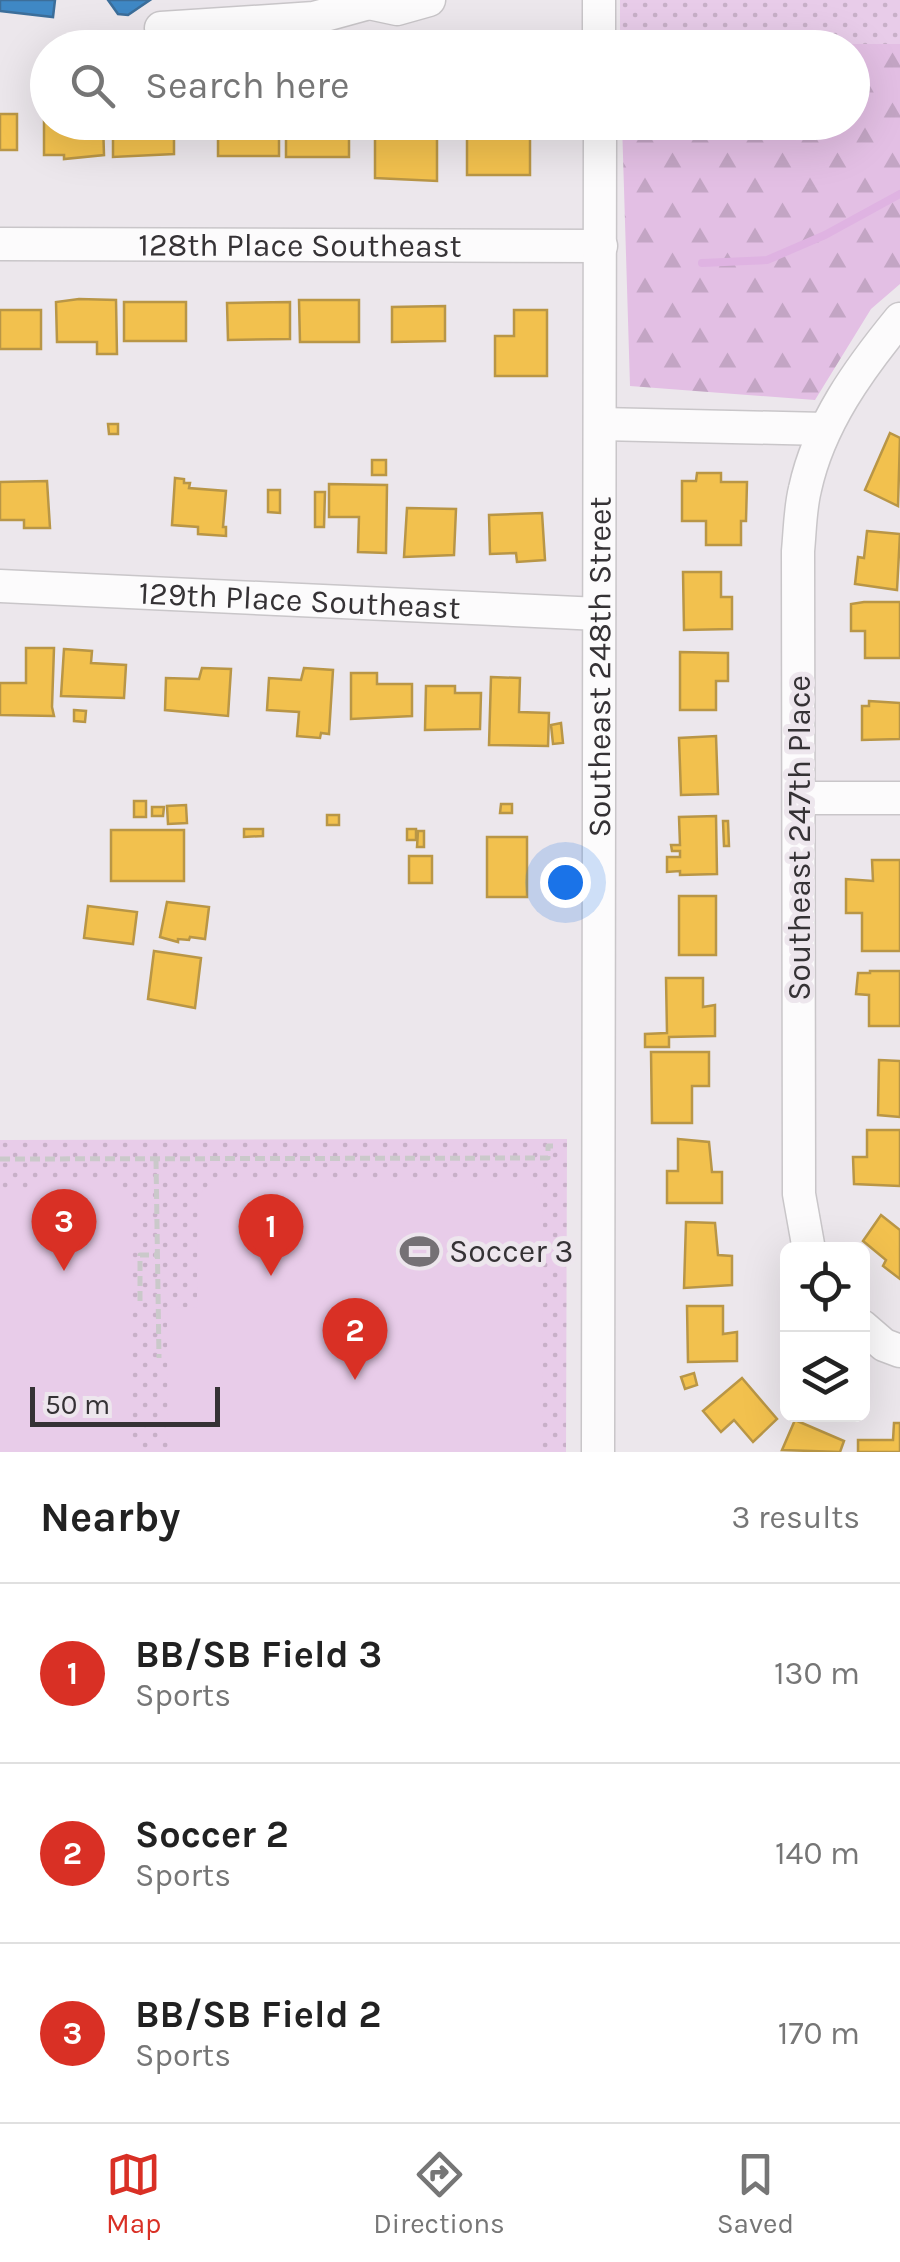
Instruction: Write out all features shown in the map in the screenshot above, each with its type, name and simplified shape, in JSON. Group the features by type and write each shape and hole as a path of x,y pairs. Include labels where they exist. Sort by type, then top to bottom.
{"street":[{"path":"161,28 314,18 360,2 397,9 429,0"},
{"path":"599,0 599,30"},
{"name":"Southeast 248th Street","path":"598,1452 600,140"},
{"name":"128th Place Southeast","path":"0,244 601,246"},
{"path":"601,424 826,428 860,367 900,319"},
{"name":"Southeast 247th Place","path":"808,1242 799,1194 798,551 805,489 826,428"},
{"name":"129th Place Southeast","path":"0,586 599,614"},
{"path":"800,798 900,798"}],"path":[{"path":"0,1159 548,1158 548,1146 558,1146"},
{"path":"156,1159 159,1358"},
{"path":"140,1302 140,1255 156,1255"}],"green space":[{"path":"870,44 900,44 900,284 871,309 815,400 630,386 623,140 870,140"}],"shaded area":[{"path":"620,0 900,0 900,44 870,44 870,30 620,30"},
{"path":"567,1139 566,1452 0,1452 0,1140"},
{"path":"41,1178 111,1178 128,1197 128,1452 0,1452 0,1190 40,1190"},
{"path":"213,1181 533,1182 543,1196 542,1452 168,1452 167,1308 197,1307 198,1195"}],"building: Homes":[{"path":"0,114 17,114 17,150 0,150"},
{"path":"44,140 104,140 104,155 64,159 64,155 44,155"},
{"path":"113,140 174,140 174,154 113,157"},
{"path":"218,140 279,140 279,156 218,156"},
{"path":"286,140 349,140 349,157 286,157"},
{"path":"375,140 437,140 437,181 375,178"},
{"path":"467,140 530,140 530,175 467,175"},
{"path":"116,300 117,354 97,354 97,342 57,342 56,302"},
{"path":"299,300 359,300 359,342 300,342"},
{"path":"124,302 186,302 186,341 124,341"},
{"path":"290,302 290,339 228,340 227,303"},
{"path":"445,306 445,341 392,342 392,307"},
{"path":"0,310 41,310 41,349 0,349"},
{"path":"514,310 547,310 547,376 495,376 495,336 514,336"},
{"path":"108,424 118,424 118,434 109,434"},
{"path":"890,433 900,438 898,506 865,490"},
{"path":"372,460 386,460 386,475 372,475"},
{"path":"697,473 721,473 721,482 747,482 741,545 706,545 706,521 682,521 682,481 696,481"},
{"path":"175,478 190,483 189,488 226,491 226,536 198,534 198,527 172,525"},
{"path":"47,481 50,528 24,528 24,520 0,520 0,482"},
{"path":"329,484 387,485 386,553 358,552 359,517 329,517"},
{"path":"268,490 280,490 280,513 268,512"},
{"path":"315,492 325,492 324,527 315,527"},
{"path":"407,508 456,509 454,555 404,557"},
{"path":"542,513 545,560 517,562 516,553 490,554 489,515"},
{"path":"867,531 900,534 897,590 855,584 858,557 864,558"},
{"path":"683,572 721,572 721,597 732,597 732,629 684,630"},
{"path":"900,602 900,658 865,658 865,631 851,631 851,604"},
{"path":"26,648 54,648 54,716 0,715 0,683 26,683"},
{"path":"64,649 92,651 91,663 126,665 124,698 61,696"},
{"path":"680,652 728,653 728,681 716,681 716,710 680,710"},
{"path":"202,668 231,669 228,716 165,710 166,678 199,679"},
{"path":"304,668 333,670 329,734 321,733 320,738 297,736 299,712 267,710 269,678 301,680"},
{"path":"351,673 377,673 377,684 412,684 412,716 351,719"},
{"path":"491,677 520,678 519,712 549,713 548,746 489,745"},
{"path":"426,686 455,686 455,693 481,693 480,729 425,730"},
{"path":"869,701 900,703 900,739 862,740 862,706 869,706"},
{"path":"74,710 86,711 85,722 74,721"},
{"path":"561,723 563,743 553,744 551,725"},
{"path":"716,736 718,794 681,795 679,738"},
{"path":"134,801 146,801 146,817 134,817"},
{"path":"501,804 512,804 512,813 500,813"},
{"path":"186,805 187,823 168,824 167,806"},
{"path":"152,807 164,807 163,816 152,816"},
{"path":"327,815 339,815 339,825 327,825"},
{"path":"716,816 717,874 667,872 667,857 680,857 680,851 672,851 671,845 680,845 679,817"},
{"path":"723,821 728,821 729,846 724,846"},
{"path":"244,829 263,829 263,836 244,837"},
{"path":"407,829 416,829 416,840 407,840"},
{"path":"111,830 184,830 184,881 111,881"},
{"path":"418,831 424,831 424,847 417,847"},
{"path":"487,837 527,837 527,897 487,897"},
{"path":"409,856 432,856 432,883 409,883"},
{"path":"872,860 900,860 900,951 862,951 862,913 846,913 846,879 873,881"},
{"path":"679,896 716,896 716,955 679,955"},
{"path":"167,902 209,907 205,939 190,937 178,942 160,937"},
{"path":"88,906 137,912 133,944 84,938"},
{"path":"154,951 201,958 195,1008 148,999"},
{"path":"900,971 900,1026 869,1026 869,995 856,994 858,973"},
{"path":"666,978 703,978 703,1007 715,1005 715,1036 669,1037 669,1047 645,1047 645,1034 667,1033"},
{"path":"651,1052 709,1052 709,1086 692,1086 692,1123 652,1123"},
{"path":"879,1060 900,1061 900,1117 878,1115"},
{"path":"867,1130 900,1130 900,1186 854,1184 853,1157 867,1157"},
{"path":"678,1139 709,1142 712,1172 722,1172 722,1203 667,1203 667,1171 678,1171"},
{"path":"881,1215 900,1230 900,1279 883,1266 886,1260 870,1247 870,1242 863,1241"},
{"path":"686,1222 715,1223 718,1255 732,1256 732,1285 684,1288"},
{"path":"687,1306 723,1306 723,1334 737,1332 737,1361 688,1362"},
{"path":"694,1373 697,1385 685,1389 681,1377"},
{"path":"742,1378 777,1419 753,1442 734,1420 721,1432 703,1411"},
{"path":"794,1422 844,1441 840,1452 782,1450"},
{"path":"894,1423 900,1423 900,1452 858,1452 858,1440 893,1440"}],"building: Schools":[{"path":"0,0 55,0 53,17 0,11"},
{"path":"108,0 150,0 128,15 118,14"}],"waterway":[{"path":"702,263 767,260 825,235 900,194"}],"place":[{"name":"Soccer 3","path":"419,1251"},
{"name":"BB/SB Field 2","path":"64,1271"},
{"name":"BB/SB Field 3","path":"271,1276"},
{"name":"Soccer 2","path":"355,1380"}]}
